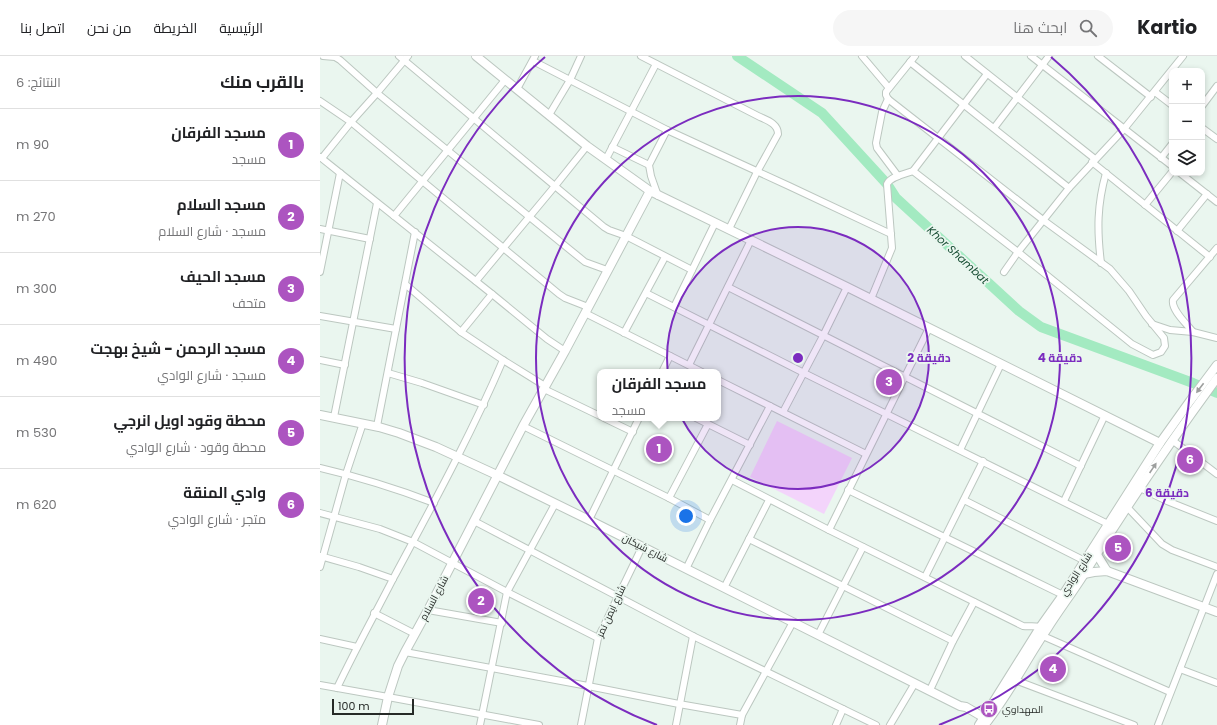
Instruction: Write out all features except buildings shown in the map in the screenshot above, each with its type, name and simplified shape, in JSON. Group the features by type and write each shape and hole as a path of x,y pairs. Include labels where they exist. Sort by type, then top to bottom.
{"street":[{"path":"323,56 340,60 377,93 585,262 607,270"},
{"path":"399,56 406,58 474,118 604,227 626,236 692,270"},
{"path":"476,56 485,59 505,80 587,146 658,196 847,287 1160,443"},
{"path":"549,115 570,80 581,56"},
{"path":"641,56 776,126 778,129 778,134 757,172 729,229"},
{"path":"862,56 889,88"},
{"path":"913,171 1018,252 1132,344 1153,355 1161,352 1165,346 1164,338 1152,324 1120,278 888,99 886,92 915,56"},
{"path":"965,56 1094,160 1106,173 1210,258"},
{"path":"1031,56 1169,164"},
{"path":"994,128 1049,56"},
{"path":"1098,56 1153,95 1170,104"},
{"path":"1004,272 1069,188 1124,129 1183,56"},
{"path":"406,58 321,157 547,339 564,351"},
{"path":"517,90 534,59 570,80 667,130 891,234"},
{"path":"910,62 1069,188"},
{"path":"606,159 656,64"},
{"path":"871,299 892,248 888,181 913,171 987,74"},
{"path":"394,216 505,80"},
{"path":"1204,104 1217,86"},
{"path":"888,99 882,112 876,143 877,148 898,176"},
{"path":"320,101 350,122 559,294 624,333 696,369"},
{"path":"658,196 648,165 667,130"},
{"path":"1205,130 1217,139"},
{"path":"476,281 587,146"},
{"path":"612,147 648,165"},
{"path":"1161,158 1169,148"},
{"path":"320,272 340,173"},
{"path":"1101,263 1098,219 1101,192 1106,173"},
{"path":"1145,205 1169,176"},
{"path":"1184,176 1217,202"},
{"name":"شارع السلام","path":"382,725 388,696 398,666 411,640 416,634 523,426 650,191"},
{"path":"1177,231 1207,194"},
{"path":"334,417 377,203"},
{"path":"674,307 715,223"},
{"path":"320,229 370,239"},
{"path":"377,426 415,232"},
{"path":"689,365 751,240"},
{"path":"1193,332 1174,309 1172,304 1173,300 1217,248"},
{"path":"624,333 665,257"},
{"path":"405,284 461,332 544,388 597,414"},
{"path":"728,287 1081,466"},
{"path":"783,412 847,287"},
{"path":"646,293 1108,524"},
{"path":"461,332 492,294"},
{"path":"320,316 396,329"},
{"path":"1152,324 1170,330 1193,332 1217,338"},
{"path":"829,530 929,328"},
{"path":"664,369 670,356"},
{"path":"320,360 345,365"},
{"path":"337,688 374,613 458,457 484,405 503,360"},
{"path":"960,450 1001,364"},
{"name":"شارع الوادي","path":"983,722 1015,680 1063,595 1160,443 1214,378 1217,365"},
{"path":"388,373 422,383 484,405"},
{"path":"721,382 866,454"},
{"name":"شارع الوادي","path":"983,722 1043,630 1084,574 1096,553 1172,440 1194,403"},
{"path":"686,569 770,406"},
{"name":"شارع شيكان","path":"320,415 377,426 436,447 458,457 589,520 960,706 966,707 983,722"},
{"path":"1064,501 1106,415"},
{"path":"610,421 633,432"},
{"path":"589,520 638,421"},
{"path":"702,421 750,445"},
{"path":"320,567 321,556 362,423"},
{"path":"669,498 708,424"},
{"path":"523,426 614,470 710,520"},
{"path":"1172,440 1217,474"},
{"path":"925,577 983,461"},
{"path":"320,468 393,488 434,503"},
{"path":"732,480 769,500 1023,626 1043,630 1170,692"},
{"path":"1140,488 1167,501 1217,521"},
{"path":"848,490 1063,595"},
{"path":"724,588 769,500"},
{"path":"964,500 1085,561"},
{"path":"480,725 481,714 508,592 555,504"},
{"path":"1127,507 1162,544 1172,550 1217,567"},
{"path":"320,513 380,529 413,542 598,638"},
{"path":"474,521 693,636 876,725"},
{"path":"748,539 953,641"},
{"name":"شارع ايمن نمر","path":"581,725 598,638 642,547"},
{"path":"818,635 863,547"},
{"path":"1096,553 1108,571"},
{"path":"321,556 359,567 393,580"},
{"path":"1084,574 1108,571 1217,612"},
{"path":"1158,725 1217,574"},
{"path":"930,690 953,641 974,602"},
{"path":"428,610 502,623"},
{"path":"374,613 416,634"},
{"path":"740,725 742,715 793,622"},
{"path":"676,725 693,636"},
{"path":"320,639 357,647"},
{"path":"405,652 742,715"},
{"path":"1180,669 1217,683"},
{"path":"1015,680 1118,722 1134,725"},
{"path":"890,725 915,683"},
{"path":"320,685 388,696 539,725"},
{"path":"836,725 844,709"}],"shaded area":[{"path":"777,421 852,458 824,514 750,477"}],"waterway":[{"name":"Khor Shambat","path":"737,56 822,113 887,184 896,198 1019,311 1041,327 1217,393"}],"place":[{"name":"مسجد الحيف","path":"889,382"},
{"name":"مسجد الفرقان","path":"659,449"},
{"name":"وادي المنقة","path":"1190,460"},
{"name":"محطة وقود اويل انرجي","path":"1118,548"},
{"name":"مسجد السلام","path":"481,601"},
{"name":"مسجد الرحمن - شيخ بهجت","path":"1053,669"},
{"name":"المهداوي","path":"989,709"}]}
